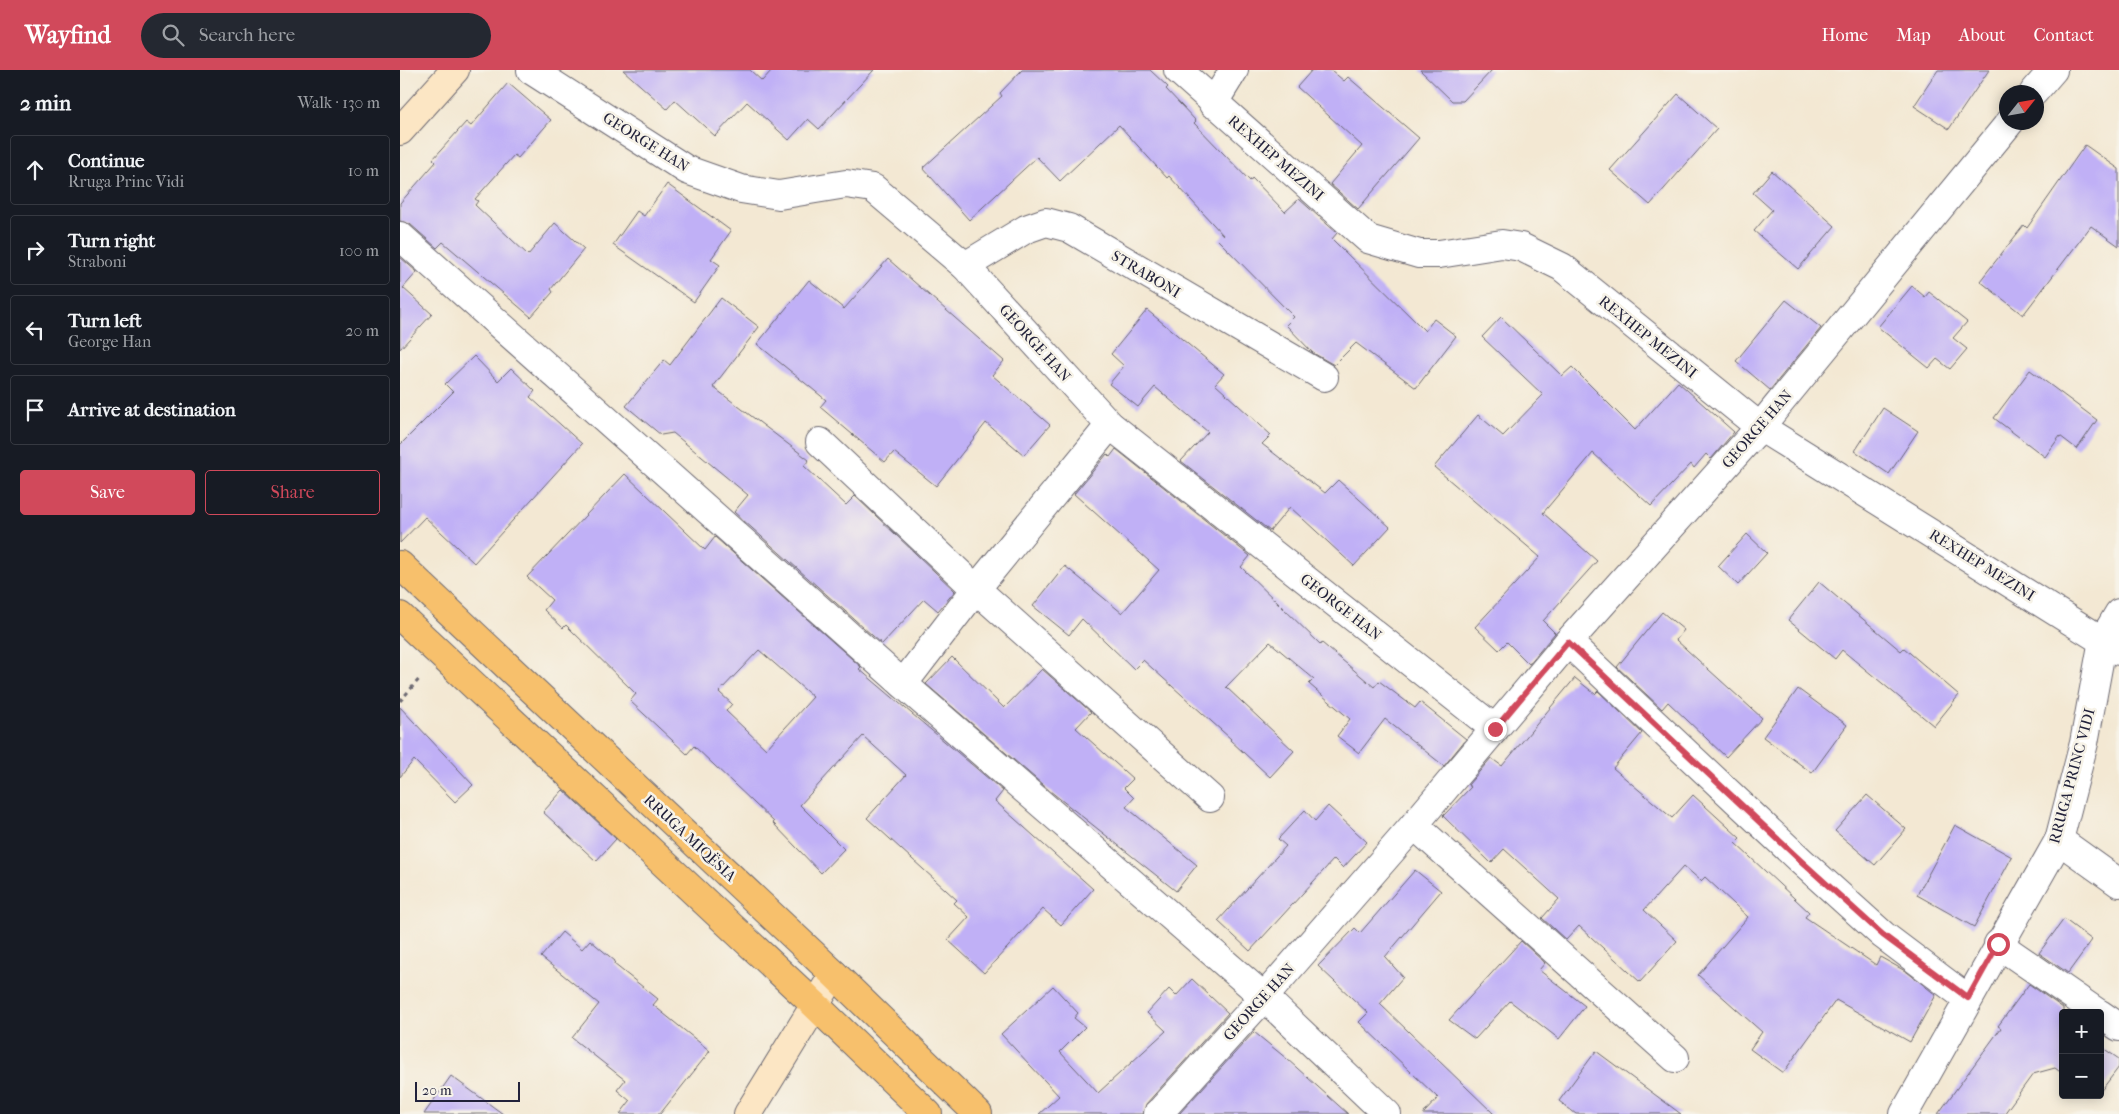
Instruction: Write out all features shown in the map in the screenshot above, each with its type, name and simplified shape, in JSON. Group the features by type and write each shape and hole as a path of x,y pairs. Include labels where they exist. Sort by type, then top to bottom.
{"main road":[{"path":"400,131 455,70"},
{"name":"RRUGA MIQËSIA","path":"400,565 834,974 978,1114"},
{"path":"400,616 814,1004 928,1114"},
{"path":"748,1114 834,974"}],"street":[{"name":"GEORGE HAN","path":"531,70 687,170 741,189 779,195 846,184 873,188 964,266 1110,425 1495,729"},
{"name":"REXHEP MEZINI","path":"1178,70 1213,104 1368,239 1419,254 1439,254 1502,244 1521,247 1542,256 1562,267 1760,427 2111,646"},
{"path":"1213,104 1234,70"},
{"path":"2040,85 2053,70"},
{"name":"GEORGE HAN","path":"1158,1114 1264,997 1414,825 1568,642 1760,427 2003,130"},
{"name":"STRABONI","path":"964,266 1026,229 1046,222 1069,228 1324,377"},
{"path":"400,236 903,684 1264,997 1388,1114"},
{"path":"903,684 976,589 1110,425"},
{"path":"820,442 976,589 1210,798"},
{"path":"2111,646 2119,613"},
{"path":"1568,642 1801,861 1883,935 1968,998"},
{"name":"RRUGA PRINC VIDI","path":"1904,1114 1998,944 2059,840 2111,646"},
{"path":"1414,825 1675,1058"},
{"path":"2059,840 2119,883"},
{"path":"1998,944 2092,1009"},
{"path":"2104,1017 2119,1027"}],"building":[{"path":"623,70 750,70 762,81 772,70 874,70 819,129 808,119 789,140 747,102 715,136 675,100 667,109"},
{"path":"1022,70 1150,70 1168,87 1166,89 1196,121 1194,123 1250,181 1252,178 1285,212 1299,199 1337,233 1332,239 1425,331 1434,319 1456,336 1416,388 1356,343 1334,365 1313,353 1286,325 1294,317 1218,240 1223,235 1169,176 1167,178 1119,125 1060,181 1037,157 969,220 923,168 1002,96 1000,93"},
{"path":"1312,70 1331,70 1344,81 1348,77 1419,138 1358,209 1330,184 1362,146 1297,87"},
{"path":"1420,70 1492,70 1463,101 1452,101"},
{"path":"1938,70 1989,70 1949,129 1914,106"},
{"path":"508,83 551,120 518,158 514,155 475,199 478,201 475,205 528,255 555,223 584,249 551,289 553,292 531,317 443,242 437,248 410,224 400,221 400,203 436,162 433,159 466,122 471,126"},
{"path":"1678,94 1717,129 1650,205 1610,170"},
{"path":"2085,145 2119,169 2119,246 2091,226 2023,315 1980,281 2024,225 2027,228"},
{"path":"1772,171 1835,226 1798,269 1754,231 1772,210 1753,193"},
{"path":"667,184 731,231 711,259 720,265 694,302 613,245 637,211 644,216"},
{"path":"400,257 417,272 403,288 432,314 400,349"},
{"path":"888,259 1004,361 992,375 1050,425 1024,455 986,423 936,486 894,452 885,462 820,407 826,400 757,344 809,280 844,309"},
{"path":"1912,286 1925,297 1929,292 1967,322 1953,338 1967,349 1950,369 1937,359 1929,368 1878,327"},
{"path":"721,298 759,327 713,387 809,460 804,466 846,505 855,496 955,591 938,611 924,599 882,644 734,512 748,495 673,433 661,435 626,406 664,360 670,365"},
{"path":"1786,300 1821,328 1770,390 1736,361"},
{"path":"1147,310 1224,374 1215,384 1271,435 1262,444 1325,493 1338,480 1390,527 1354,566 1290,507 1270,531 1181,461 1208,432 1155,387 1138,407 1109,384 1124,366 1111,354"},
{"path":"1501,317 1562,376 1572,367 1635,430 1678,382 1734,432 1711,459 1706,454 1694,468 1691,464 1651,506 1593,453 1543,513 1597,561 1543,621 1555,633 1529,664 1507,642 1499,650 1475,627 1540,557 1434,467 1478,415 1503,436 1543,395 1482,337"},
{"path":"474,356 498,381 511,368 535,391 530,397 582,444 474,563 425,517 400,543 400,445 453,392 445,384"},
{"path":"2030,370 2097,420 2077,449 2060,436 2045,457 1994,418"},
{"path":"1883,408 1918,431 1889,474 1855,451"},
{"path":"1116,449 1250,556 1241,567 1321,645 1322,643 1374,687 1379,681 1415,708 1420,702 1466,739 1444,766 1385,719 1359,753 1337,736 1350,719 1309,684 1314,679 1270,642 1226,687 1294,751 1270,777 1231,739 1143,660 1134,669 1082,619 1069,635 1033,606 1065,566 1122,613 1159,570 1074,494 1107,454 1110,457"},
{"path":"625,474 705,550 715,537 861,667 859,669 1003,791 995,801 1093,889 1061,925 1043,909 984,973 948,940 969,917 954,903 957,900 867,818 906,775 863,736 800,805 844,849 821,873 774,822 694,746 687,754 630,701 636,694 566,625 563,628 544,610 552,600 527,577","holes":["759,650 813,697 766,749 726,711 732,704 719,692"]},
{"path":"1747,534 1767,553 1738,585 1718,566"},
{"path":"1819,582 1901,651 1904,648 1959,695 1934,726 1842,650 1835,659 1788,620"},
{"path":"1662,612 1684,630 1676,640 1762,718 1726,757 1668,702 1662,709 1617,667"},
{"path":"952,657 1004,708 1042,669 1091,712 1076,728 1133,779 1124,788 1134,798 1126,807 1197,865 1176,891 1050,791 926,684"},
{"path":"1575,678 1595,694 1598,691 1642,733 1613,768 1672,818 1693,795 1740,838 1735,843 1809,912 1805,917 1876,965 1880,957 1907,972 1936,995 1910,1042 1836,1000 1783,1073 1750,1049 1762,1032 1698,975 1748,917 1705,877 1701,881 1684,866 1644,910 1677,941 1640,982 1579,926 1566,940 1542,918 1559,899 1504,849 1491,863 1443,816 1471,787 1468,785 1491,758 1502,766"},
{"path":"1798,689 1847,725 1812,773 1763,737"},
{"path":"400,707 473,785 455,802 414,760 400,777"},
{"path":"563,790 616,839 596,861 543,812"},
{"path":"1867,795 1906,829 1875,865 1835,831"},
{"path":"1328,806 1367,842 1343,868 1334,859 1250,951 1218,921 1286,846 1278,839 1305,810 1315,821"},
{"path":"1955,825 2012,857 1974,927 1917,895"},
{"path":"1415,870 1441,891 1385,957 1403,977 1380,1004 1494,1114 1423,1114 1438,1098 1359,1022 1368,1013 1318,966 1355,928 1360,933"},
{"path":"2064,919 2092,940 2068,973 2039,953"},
{"path":"562,932 582,949 590,940 615,961 614,964 658,999 653,1005 710,1051 660,1114 620,1114 630,1101 617,1090 625,1080 572,1038 599,1004 541,957"},
{"path":"1521,941 1545,963 1539,970 1585,1006 1559,1039 1510,1001 1475,1039 1449,1020"},
{"path":"1192,979 1228,1013 1146,1104 1143,1114 1039,1114 1059,1096 1001,1034 1053,986 1078,1013 1074,1018 1085,1027 1060,1052 1098,1093 1166,1031 1147,1013 1169,989 1176,996"},
{"path":"2029,984 2063,1008 2059,1009 2059,1071 2055,1068 2033,1074 2004,1114 1938,1114 2001,1028 1998,1026"},
{"path":"1254,1032 1287,1059 1348,1114 1179,1114"},
{"path":"2104,1049 2119,1059 2119,1067 2104,1087"},
{"path":"1596,1051 1681,1114 1576,1114 1559,1101"},
{"path":"451,1076 503,1114 424,1114"}],"route":[{"path":"1495,729 1568,642 1801,861 1883,935 1968,998 1998,944"}]}
